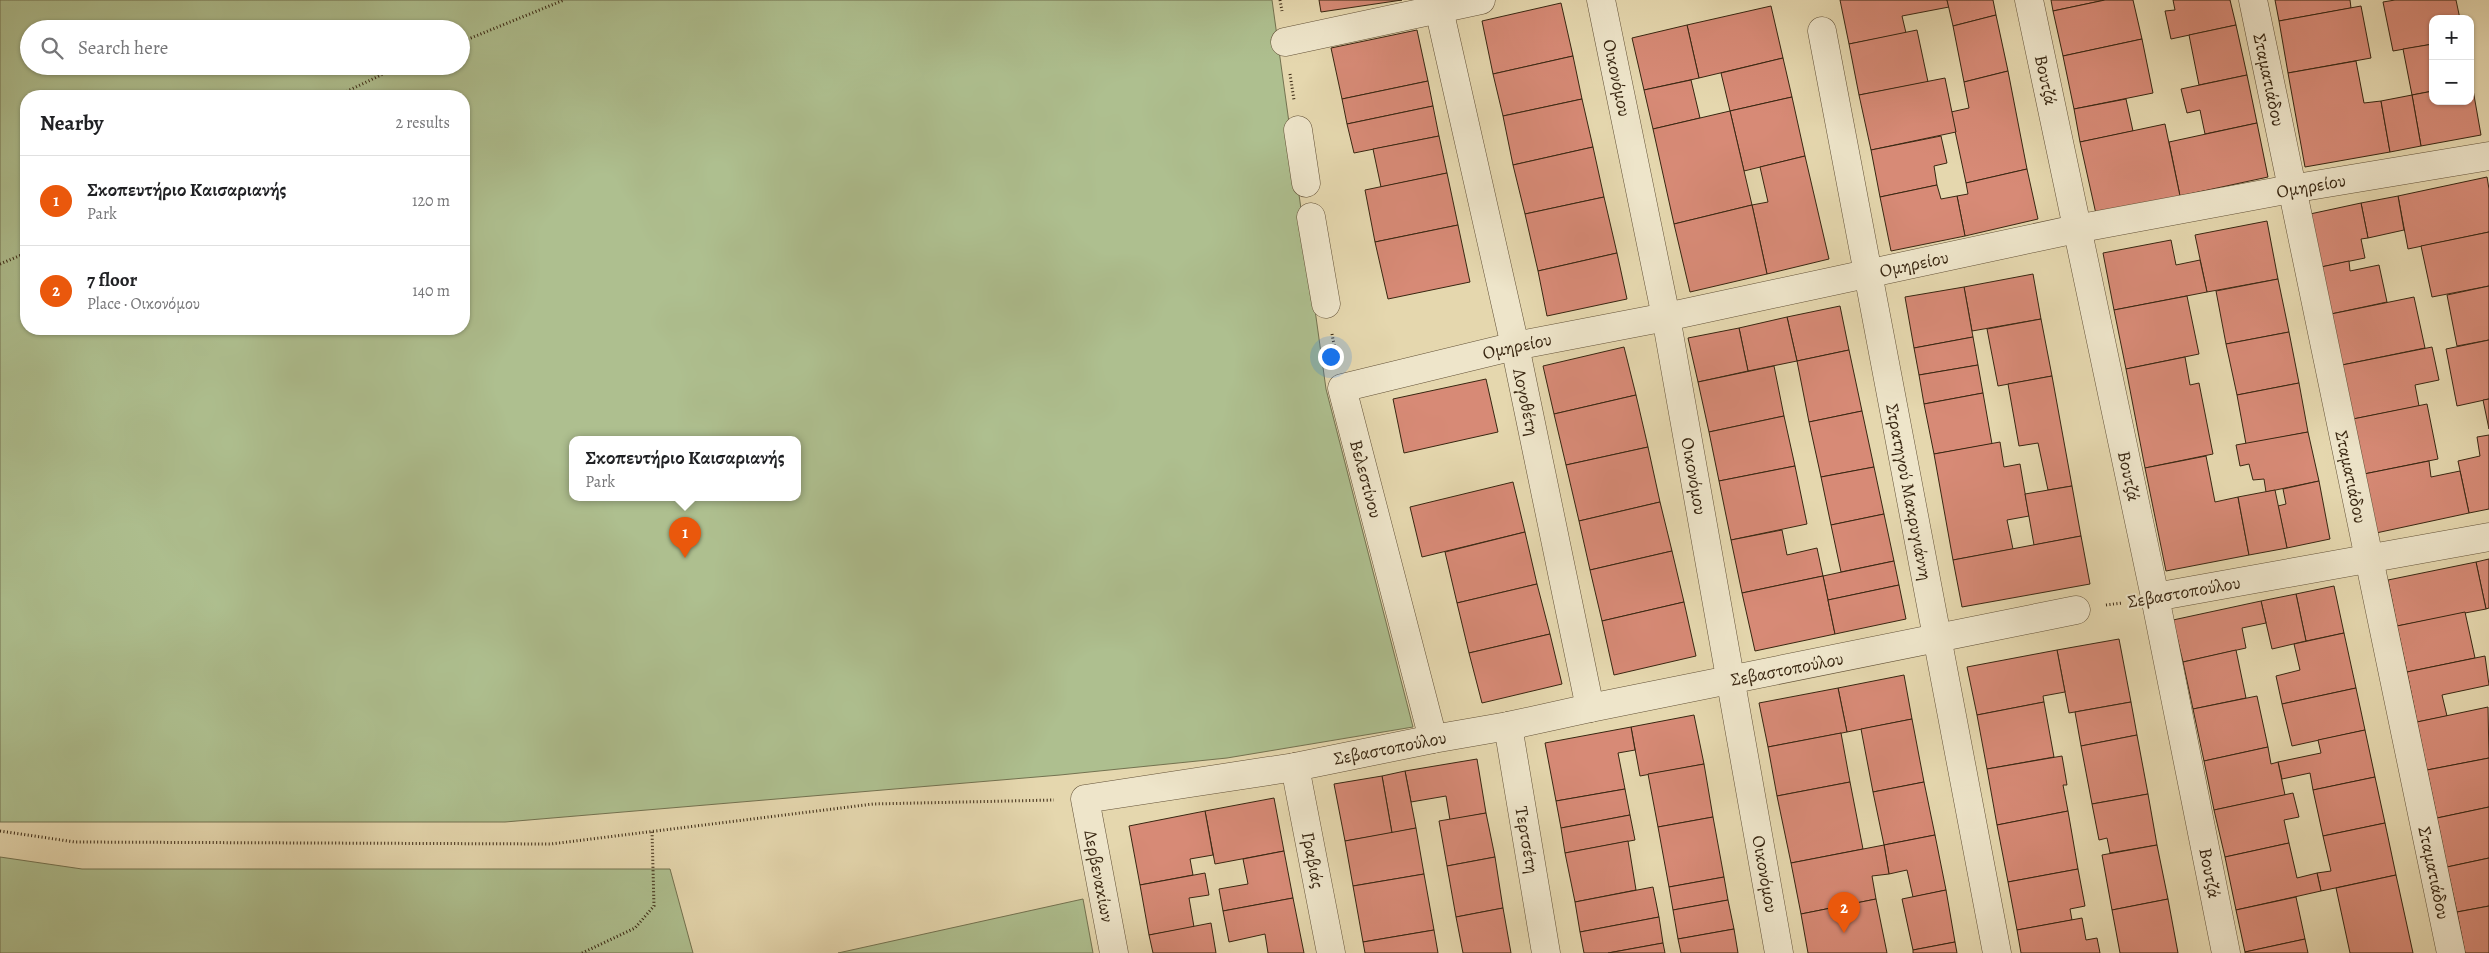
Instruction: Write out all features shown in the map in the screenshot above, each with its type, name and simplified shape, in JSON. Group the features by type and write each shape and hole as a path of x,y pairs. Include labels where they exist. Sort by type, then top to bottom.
{"street":[{"path":"1285,42 1481,0"},
{"name":"Οικονόμου","path":"1601,0 1666,317 1779,953"},
{"name":"Βουτζά","path":"2029,0 2155,597 2226,953"},
{"name":"Σταματιάδου","path":"2253,0 2450,953"},
{"name":"Λογοθέτη","path":"1439,9 1515,346 1590,708"},
{"name":"Στρατηγού Μακρυγιάννη","path":"1822,32 1866,274 1997,953"},
{"path":"1298,130 1306,184"},
{"name":"Ομηρείου","path":"1342,388 1515,346 1666,317 2076,229 2291,189 2489,156"},
{"path":"1312,217 1326,304"},
{"name":"Βελεστίνου","path":"1342,388 1433,739"},
{"name":"Σεβαστοπούλου","path":"2155,597 2489,537"},
{"name":"Σεβαστοπούλου","path":"1085,799 1295,767 1508,726 2076,610"},
{"name":"Τερτσέτη","path":"1508,726 1546,953"},
{"name":"Γραβιάς","path":"1295,767 1331,953"},
{"name":"Δερβενακίων","path":"1085,799 1114,953"}],"path":[{"path":"470,38 564,0"},
{"path":"1285,42 1298,130"},
{"path":"350,90 381,75"},
{"path":"0,264 20,256"},
{"path":"1326,304 1342,388"},
{"name":"Σεβαστοπούλου","path":"2076,610 2155,597"},
{"path":"0,831 76,842 551,844 873,804 1085,799"},
{"path":"582,953 635,928 654,906 652,831"}],"green space":[{"path":"0,0 1272,0 1326,389 1413,727 1227,758 1060,775 505,822 0,822"},
{"path":"0,857 82,869 670,869 693,953 0,953"},
{"path":"1083,899 1093,953 838,953"}],"building":[{"path":"1319,0 1402,0 1321,12"},
{"path":"1840,0 1947,0 1949,7 1902,16 1906,33 1849,44"},
{"path":"1947,0 1993,0 1996,15 1953,26"},
{"path":"2051,0 2105,0 2053,11"},
{"path":"2105,0 2133,0 2142,39 2063,56 2053,11"},
{"path":"2173,0 2230,0 2236,25 2171,39 2165,11 2175,10"},
{"path":"2275,0 2350,0 2351,8 2279,21"},
{"path":"2395,0 2456,0 2459,15 2429,15 2429,45 2393,51 2383,2"},
{"path":"1561,3 1573,56 1493,74 1482,21"},
{"path":"1771,6 1783,58 1699,78 1687,25"},
{"path":"2361,6 2371,58 2288,73 2279,21"},
{"path":"1996,15 2008,71 1964,82 1953,26"},
{"path":"1687,25 1699,78 1644,90 1632,38"},
{"path":"2236,25 2247,75 2199,85 2189,35"},
{"path":"1417,30 1428,81 1342,99 1331,48"},
{"path":"1917,30 1928,82 1859,95 1849,44"},
{"path":"2142,39 2153,93 2074,109 2063,56"},
{"path":"2429,45 2429,92 2412,95 2403,49"},
{"path":"1573,56 1582,99 1503,116 1493,74"},
{"path":"1783,58 1792,97 1730,111 1721,73"},
{"path":"2356,61 2364,103 2381,101 2390,152 2305,167 2288,73"},
{"path":"2008,71 2027,169 1966,183 1951,112 1969,108 1964,82"},
{"path":"2247,75 2257,123 2205,134 2200,110 2187,113 2181,89"},
{"path":"1945,78 1956,132 1871,150 1859,95"},
{"path":"1691,80 1700,118 1653,129 1644,90"},
{"path":"1428,81 1433,106 1347,124 1342,99"},
{"path":"2429,92 2429,105 2474,105 2474,95 2481,135 2421,146 2412,95"},
{"path":"2412,95 2421,146 2390,152 2381,101"},
{"path":"1792,97 1805,156 1744,171 1730,111"},
{"path":"1582,99 1593,147 1513,165 1503,116"},
{"path":"2126,99 2133,131 2080,142 2074,109"},
{"path":"1433,106 1439,136 1354,153 1347,124"},
{"path":"1730,111 1752,205 1674,224 1653,129"},
{"path":"2257,123 2268,177 2180,196 2169,142"},
{"path":"2165,124 2180,196 2096,214 2080,142"},
{"path":"1439,136 1447,173 1381,187 1373,149"},
{"path":"1941,136 1947,163 1934,166 1937,185 1880,197 1871,150"},
{"path":"1593,147 1604,197 1525,214 1513,165"},
{"path":"1805,156 1829,259 1767,274 1752,205 1768,202 1760,167"},
{"path":"2027,169 2038,219 1965,236 1957,196 1968,194 1966,183"},
{"path":"1447,173 1458,225 1375,242 1365,190"},
{"path":"2487,177 2489,189 2489,232 2408,249 2398,196"},
{"path":"1937,185 1941,199 1957,196 1965,236 1891,251 1880,197"},
{"path":"2398,196 2404,230 2368,238 2361,203"},
{"path":"1604,197 1617,253 1538,271 1525,214"},
{"path":"2361,203 2368,238 2361,239 2365,258 2321,267 2310,214"},
{"path":"1752,205 1767,274 1690,292 1674,224"},
{"path":"2267,221 2278,279 2207,292 2195,235"},
{"path":"1458,225 1470,282 1388,299 1375,242"},
{"path":"2489,232 2489,286 2432,297 2421,246"},
{"path":"2171,240 2176,265 2200,260 2207,292 2114,310 2103,253"},
{"path":"1617,253 1627,299 1547,316 1538,271"},
{"path":"2349,261 2350,271 2379,265 2387,302 2331,314 2321,267"},
{"path":"2033,274 2041,319 1972,331 1964,287"},
{"path":"2278,279 2289,332 2226,344 2216,291"},
{"path":"2489,286 2489,340 2457,346 2447,295"},
{"path":"1964,287 1973,337 1914,348 1905,297"},
{"path":"2187,296 2199,354 2126,369 2114,310"},
{"path":"2414,297 2425,348 2342,365 2331,314"},
{"path":"1840,306 1849,350 1797,361 1787,317"},
{"path":"1787,317 1797,361 1748,371 1739,328"},
{"path":"2041,319 2052,376 1998,386 1987,329"},
{"path":"1739,328 1748,371 1698,382 1688,338"},
{"path":"2289,332 2299,383 2237,395 2226,344"},
{"path":"1973,337 1978,365 1919,375 1914,348"},
{"path":"2489,340 2489,399 2457,406 2446,349"},
{"path":"1624,347 1636,395 1554,414 1543,366"},
{"path":"2432,347 2439,380 2415,385 2419,406 2353,419 2342,365"},
{"path":"1849,350 1862,411 1809,422 1797,361"},
{"path":"2185,357 2190,385 2199,383 2213,454 2145,468 2126,369"},
{"path":"1978,365 1983,393 1924,404 1919,375"},
{"path":"1774,366 1784,416 1709,432 1698,382"},
{"path":"2052,376 2072,486 2048,490 2038,443 2019,446 2008,384"},
{"path":"1486,379 1498,432 1404,453 1393,399"},
{"path":"2299,383 2308,432 2246,444 2237,395"},
{"path":"1983,393 1992,444 1934,454 1924,404"},
{"path":"1636,395 1648,447 1566,465 1554,414"},
{"path":"2489,399 2489,429 2483,400"},
{"path":"2427,404 2438,459 2364,474 2353,419"},
{"path":"1862,411 1874,467 1821,477 1809,422"},
{"path":"1784,416 1795,466 1719,481 1709,432"},
{"path":"2308,432 2319,481 2266,492 2264,479 2253,480 2249,464 2240,466 2236,445"},
{"path":"2489,435 2489,509 2469,513 2458,461 2480,456 2477,437"},
{"path":"2000,442 2004,467 2020,464 2029,516 2007,520 2013,549 1953,560 1934,454"},
{"path":"1648,447 1660,502 1579,521 1566,465"},
{"path":"2206,456 2215,502 2238,497 2249,555 2166,571 2145,468"},
{"path":"2429,461 2431,477 2460,471 2469,513 2376,533 2364,474"},
{"path":"1795,466 1807,524 1731,540 1719,481"},
{"path":"1874,467 1884,514 1831,525 1821,477"},
{"path":"2319,481 2330,539 2287,548 2278,506 2286,504 2283,489"},
{"path":"1513,482 1525,532 1422,557 1410,507"},
{"path":"2072,486 2081,536 2034,545 2025,494"},
{"path":"2275,490 2287,548 2249,555 2238,497"},
{"path":"1660,502 1672,551 1590,570 1579,521"},
{"path":"1884,514 1894,561 1841,572 1831,525"},
{"path":"1782,530 1787,555 1817,548 1823,576 1742,593 1731,540"},
{"path":"1525,532 1537,584 1457,603 1445,552"},
{"path":"2081,536 2090,584 1962,607 1953,560"},
{"path":"1672,551 1684,602 1602,621 1590,570"},
{"path":"2489,559 2489,608 2486,609 2476,562"},
{"path":"1894,561 1899,585 1828,600 1823,576"},
{"path":"2476,562 2486,609 2397,626 2388,580"},
{"path":"1823,576 1835,634 1755,651 1742,593"},
{"path":"1537,584 1550,634 1469,653 1457,603"},
{"path":"1899,585 1906,619 1835,634 1828,600"},
{"path":"2334,586 2344,633 2306,641 2296,594"},
{"path":"2296,594 2306,641 2272,649 2261,601"},
{"path":"2261,601 2266,623 2242,628 2246,648 2183,662 2173,620"},
{"path":"1684,602 1696,656 1614,675 1602,621"},
{"path":"2465,612 2475,658 2407,672 2397,626"},
{"path":"2344,633 2356,688 2282,704 2276,676 2300,670 2294,644"},
{"path":"1550,634 1562,684 1482,703 1469,653"},
{"path":"2119,639 2131,702 2069,713 2057,650"},
{"path":"2057,650 2065,692 2043,696 2044,702 1977,715 1967,667"},
{"path":"2236,650 2246,698 2193,709 2183,662"},
{"path":"2485,656 2489,685 2442,695 2447,716 2417,722 2407,672"},
{"path":"1904,675 1912,719 1847,732 1838,688"},
{"path":"1838,688 1847,732 1768,747 1759,703"},
{"path":"2356,688 2365,730 2292,746 2282,704"},
{"path":"2257,696 2268,747 2204,761 2193,709"},
{"path":"2044,702 2054,757 1987,769 1977,715"},
{"path":"2131,702 2137,735 2081,746 2075,712"},
{"path":"2488,707 2489,758 2427,770 2417,722"},
{"path":"1694,715 1704,764 1640,776 1631,727"},
{"path":"1912,719 1924,782 1873,792 1861,729"},
{"path":"1631,727 1635,750 1618,753 1625,789 1556,801 1545,743"},
{"path":"2365,730 2375,777 2313,790 2310,773 2282,779 2278,762 2321,753 2318,740"},
{"path":"1841,733 1850,782 1777,796 1768,747"},
{"path":"2137,735 2148,794 2092,804 2081,746"},
{"path":"2268,747 2271,764 2278,762 2285,795 2214,810 2204,761"},
{"path":"2062,756 2067,785 2063,785 2068,811 1997,825 1987,769"},
{"path":"2489,758 2489,807 2437,818 2427,770"},
{"path":"1477,759 1486,813 1450,820 1446,796 1411,802 1405,771"},
{"path":"1704,764 1713,817 1658,827 1648,774"},
{"path":"1405,771 1416,828 1392,833 1382,776"},
{"path":"1382,776 1392,833 1345,841 1334,784"},
{"path":"2375,777 2385,823 2323,836 2313,790"},
{"path":"1850,782 1863,849 1791,863 1777,796"},
{"path":"1924,782 1935,835 1884,845 1873,792"},
{"path":"1625,789 1630,815 1561,828 1556,801"},
{"path":"2293,793 2299,817 2284,820 2289,843 2225,857 2214,810"},
{"path":"2148,794 2157,845 2110,853 2107,838 2099,840 2092,804"},
{"path":"1274,798 1284,851 1215,864 1205,811"},
{"path":"2489,807 2489,858 2447,867 2437,818"},
{"path":"1205,811 1213,855 1190,859 1193,875 1140,885 1129,826"},
{"path":"2068,811 2078,869 2008,882 1997,825"},
{"path":"1486,813 1495,857 1447,866 1439,821"},
{"path":"1630,815 1635,840 1565,853 1561,828"},
{"path":"1713,817 1724,877 1669,887 1658,827"},
{"path":"2385,823 2396,875 2321,891 2317,873 2331,871 2323,836"},
{"path":"1416,828 1424,874 1353,886 1345,841"},
{"path":"1935,835 1946,890 1913,897 1907,870 1889,874 1884,845"},
{"path":"1628,841 1636,890 1575,902 1565,853"},
{"path":"2289,843 2297,878 2317,873 2321,891 2236,910 2225,857"},
{"path":"1884,845 1889,874 1872,876 1876,899 1801,914 1791,863"},
{"path":"2157,845 2168,899 2112,910 2102,855"},
{"path":"1284,851 1293,898 1223,911 1219,889 1248,884 1243,859"},
{"path":"1495,857 1503,908 1456,917 1447,866"},
{"path":"2489,858 2489,906 2457,912 2447,867"},
{"path":"2078,869 2085,906 2070,909 2072,920 2017,930 2008,882"},
{"path":"1205,873 1209,895 1189,898 1194,927 1149,935 1140,885"},
{"path":"1424,874 1434,930 1363,942 1353,886"},
{"path":"2396,875 2413,953 2350,953 2336,888"},
{"path":"1724,877 1728,900 1673,910 1669,887"},
{"path":"1653,887 1659,917 1580,932 1575,902"},
{"path":"1946,890 1955,942 1913,950 1902,899"},
{"path":"2296,897 2305,939 2245,952 2236,910"},
{"path":"1293,898 1304,953 1268,953 1265,934 1229,942 1223,911"},
{"path":"1876,899 1887,953 1808,953 1801,914"},
{"path":"2168,899 2178,953 2120,953 2112,910"},
{"path":"1728,900 1734,929 1678,939 1673,910"},
{"path":"2489,906 2489,953 2465,953 2457,912"},
{"path":"1503,908 1511,953 1463,953 1456,917"},
{"path":"1659,917 1663,943 1608,953 1584,953 1580,932"},
{"path":"2082,918 2086,940 2097,938 2100,953 2021,953 2017,930"},
{"path":"1211,923 1216,953 1153,953 1149,935"},
{"path":"1734,929 1738,953 1681,953 1678,939"},
{"path":"1434,930 1438,953 1365,953 1363,942"},
{"path":"2305,939 2308,953 2245,953 2245,952"},
{"path":"1955,942 1957,953 1913,953 1913,950"},
{"path":"1663,943 1665,953 1608,953"}],"place":[{"name":"Σκοπευτήριο Καισαριανής","path":"685,558"},
{"name":"7 floor","path":"1844,933"}]}
